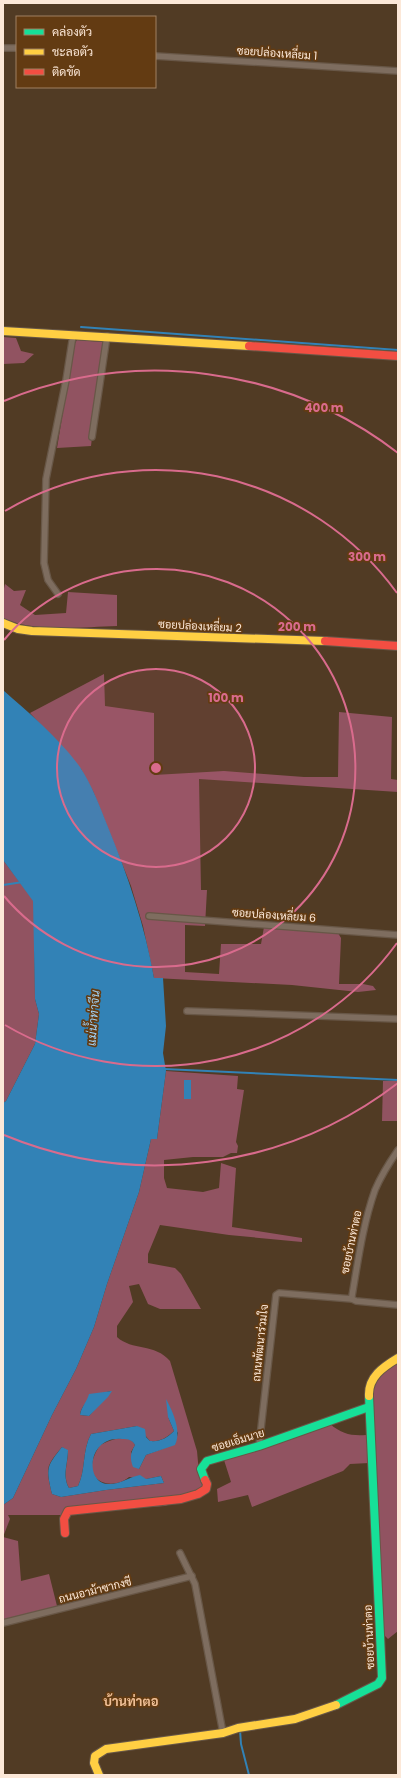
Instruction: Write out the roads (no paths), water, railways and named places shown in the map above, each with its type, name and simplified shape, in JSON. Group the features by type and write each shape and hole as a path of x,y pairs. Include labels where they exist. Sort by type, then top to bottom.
{"street":[{"path":"3,48 16,48"},
{"name":"ซอยปล่องเหลี่ยม 1","path":"156,56 398,71"},
{"path":"3,331 107,336 398,356"},
{"path":"58,594 48,580 44,563 46,479 66,380 73,335"},
{"path":"92,437 107,336"},
{"name":"ซอยปล่องเหลี่ยม 2","path":"3,623 18,629 32,631 338,641 398,646"},
{"name":"ซอยปล่องเหลี่ยม 6","path":"149,916 398,935"},
{"path":"186,1012 398,1019"},
{"name":"ซอยบ้านท่าตอ","path":"352,1300 366,1221 375,1190 387,1166 398,1150"},
{"name":"ถนนพัฒนาร่วมใจ","path":"259,1446 276,1295 279,1292 352,1300"},
{"path":"352,1300 398,1305"},
{"name":"ซอยบ้านท่าตอ","path":"99,1775 94,1763 95,1756 106,1749 223,1733 242,1728 296,1719 338,1704 378,1684 382,1678 382,1666 369,1390 372,1380 377,1372 398,1358"},
{"name":"ซอยเอ็มนาย","path":"65,1533 63,1520 64,1514 68,1511 174,1501 198,1495 206,1489 207,1484 201,1469 207,1461 259,1446 369,1407"},
{"path":"180,1553 195,1584 223,1733"},
{"name":"ถนนอาม้าซากงซี","path":"3,1624 192,1576"}],"water":[{"name":"แม่น้ำท่าจีน","path":"3,690 43,726 71,756 80,767 96,796 135,901 146,939 154,978 163,978 166,1026 163,1053 166,1071 157,1139 151,1139 139,1192 107,1284 94,1327 76,1369 52,1415 13,1498 3,1505 3,1103 6,1101 35,1044 39,1014 35,999 33,901 3,860"},
{"path":"184,1080 191,1080 191,1099 184,1099"},
{"path":"112,1391 89,1416 80,1415 89,1394"},
{"path":"166,1399 176,1422 178,1434 175,1445 146,1455 139,1469 133,1467 131,1461 131,1453 135,1445 133,1442 124,1439 110,1440 101,1445 96,1452 93,1461 93,1469 96,1477 101,1482 113,1484 140,1475 146,1479 161,1476 164,1483 61,1497 52,1494 48,1473 49,1468 53,1459 62,1447 68,1450 66,1479 69,1488 78,1486 82,1473 86,1447 91,1434 137,1426 145,1429 146,1437 150,1441 166,1438 174,1431 168,1417"}],"waterway":[{"path":"81,327 398,350"},
{"path":"3,885 23,882"},
{"path":"164,1069 398,1080"},
{"path":"240,1730 241,1744 249,1775"}],"district":[{"name":"บ้านท่าตอ","path":"131,1701"}]}
